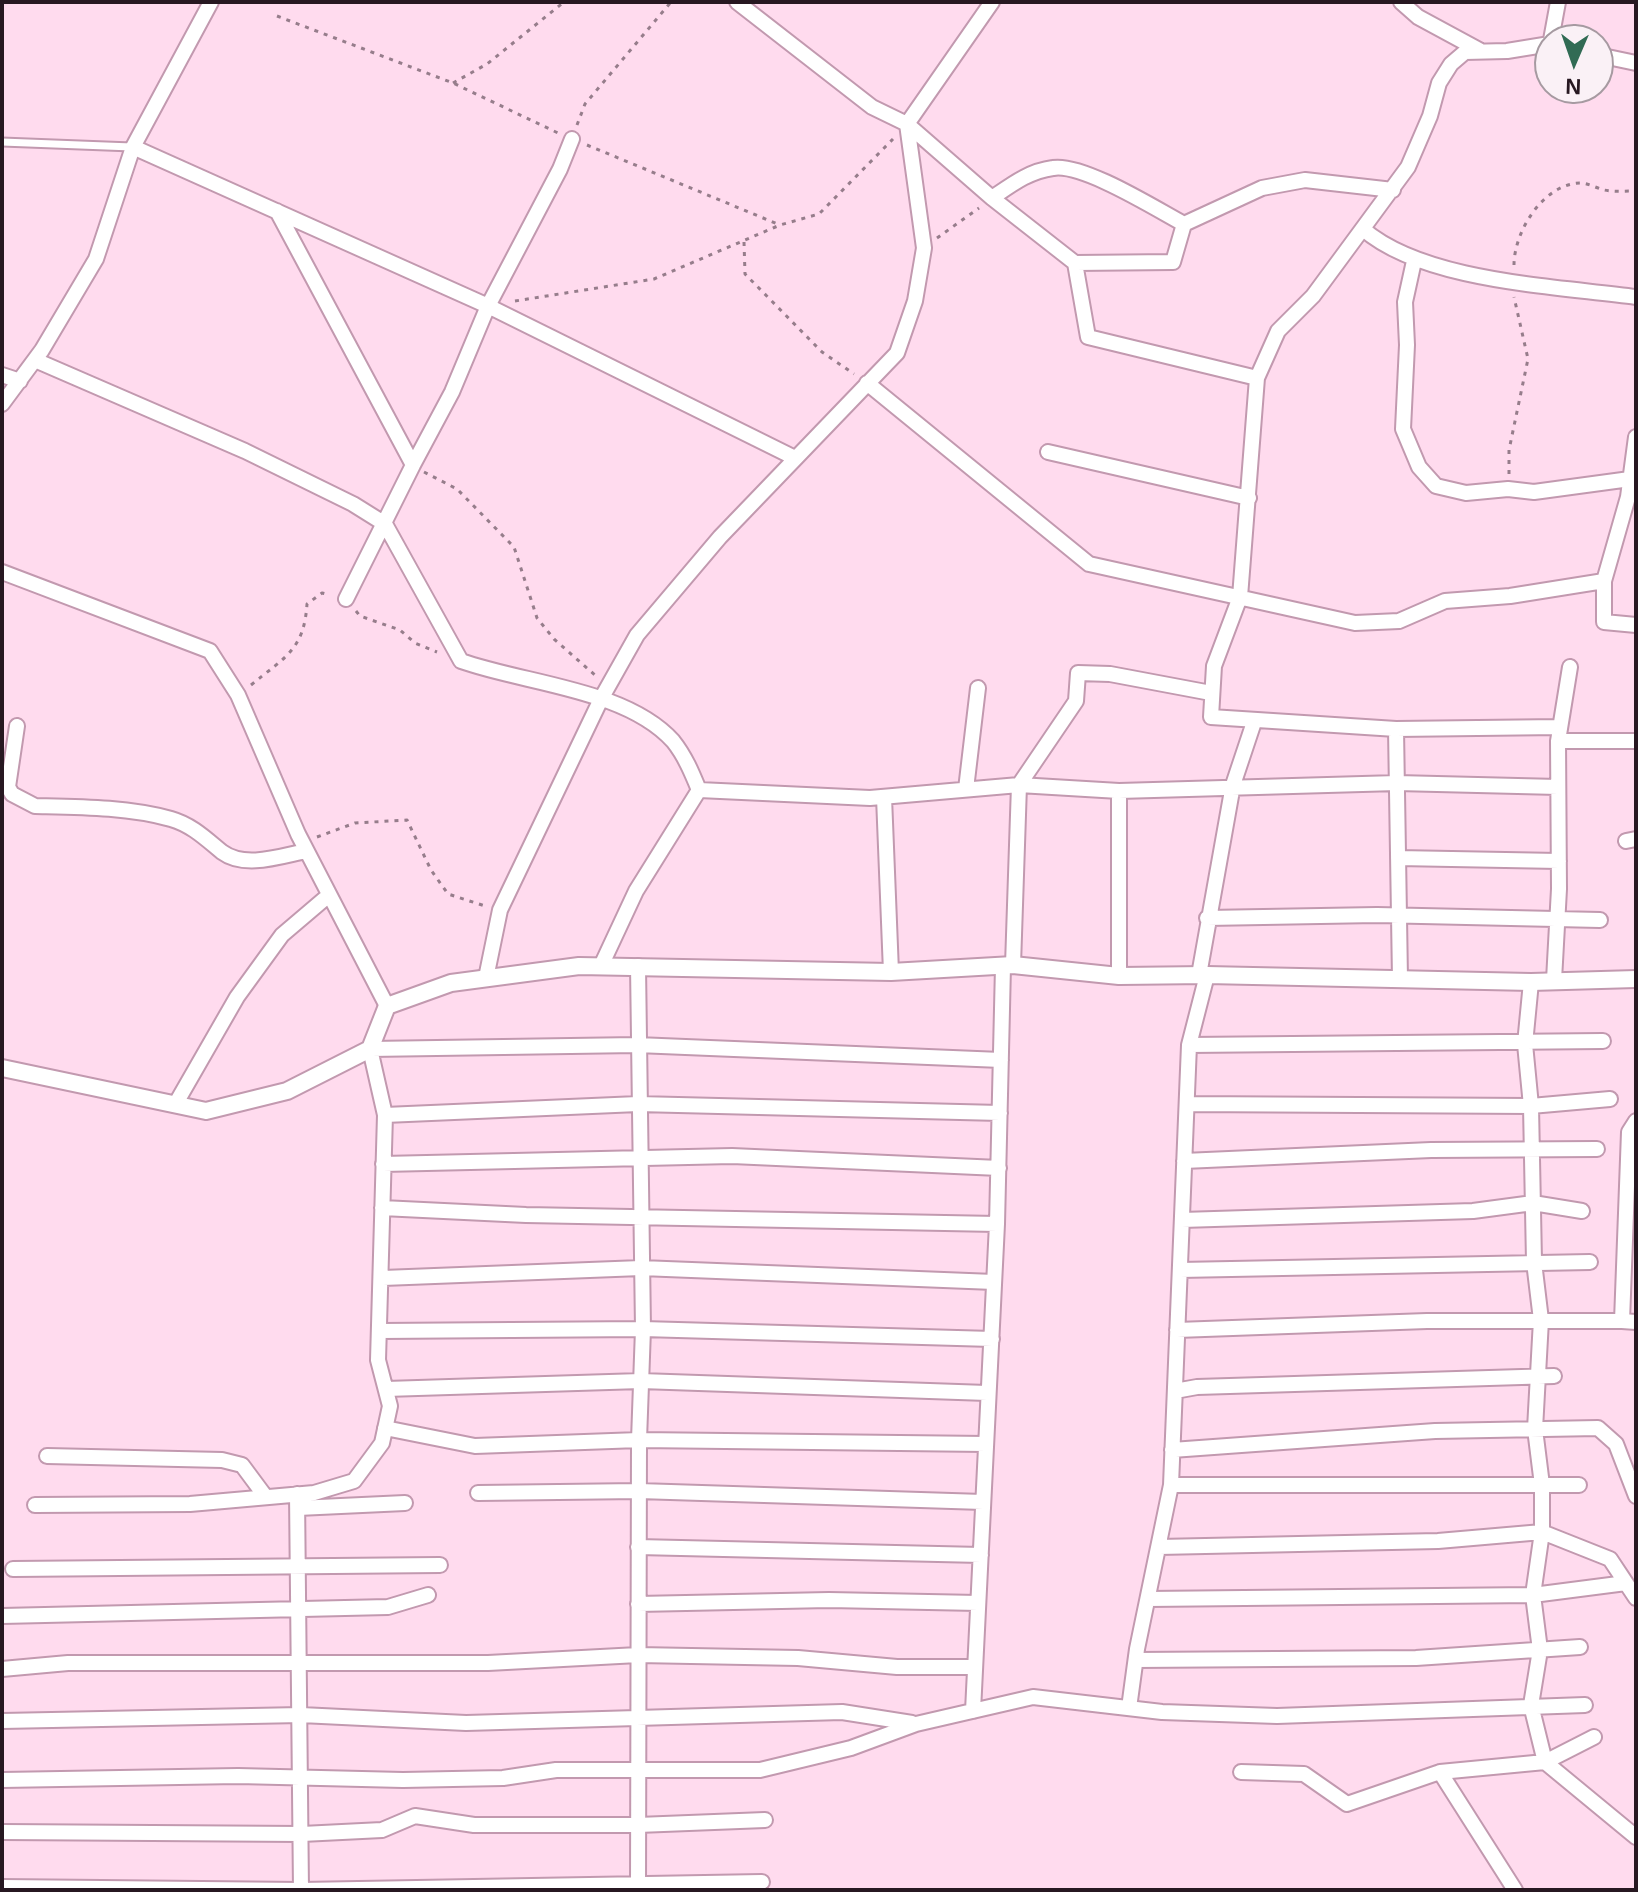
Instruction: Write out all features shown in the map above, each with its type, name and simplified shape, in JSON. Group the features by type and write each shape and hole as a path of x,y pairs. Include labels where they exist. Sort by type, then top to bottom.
{"street":[{"path":"2,404 35,360 96,259 133,147 211,2"},
{"path":"737,2 872,107 907,124 992,198 1075,263 1173,262 1184,224 1262,188 1305,180 1393,190"},
{"path":"486,978 500,910 601,699 637,635 720,537 897,353 906,334 924,248 907,124 992,2"},
{"path":"1401,2 1418,17 1479,50"},
{"path":"1554,24 1558,2"},
{"path":"1534,45 1507,51 1465,52 1451,64 1439,83 1413,154 1393,190 1313,296 1278,331 1257,378 1240,597 1214,666 1211,717 1396,729 1558,734 1636,741"},
{"path":"1614,58 1636,63"},
{"path":"346,599 452,392 488,306 560,169 572,139"},
{"path":"133,147 488,306 795,458"},
{"path":"992,198 1028,174 1056,167 1092,176 1184,224"},
{"path":"277,211 413,465"},
{"path":"1363,229 1380,243 1414,261 1514,281 1636,297"},
{"path":"1414,261 1405,302 1407,345 1403,429 1419,467 1436,486 1466,493 1508,489 1534,492 1630,479"},
{"path":"1075,263 1088,337 1257,378"},
{"path":"35,360 245,451 353,504 385,524 461,661 601,699 646,718 672,741 688,763 699,790"},
{"path":"2,375 20,381"},
{"path":"867,383 1089,564 1355,623 1399,621 1445,601 1510,596 1604,581"},
{"path":"1636,437 1630,479 1632,497 1604,581 1604,622 1636,625"},
{"path":"1048,452 1249,498"},
{"path":"2,572 210,651 238,695 304,847 387,1006"},
{"path":"1554,980 1559,861 1558,734 1570,667"},
{"path":"973,1711 997,1224 1001,1060 1019,785 1076,701 1078,673 1110,674 1211,693"},
{"path":"966,789 978,688"},
{"path":"1129,1708 1171,1485 1189,1045 1203,975 1207,918 1233,785 1254,722"},
{"path":"17,726 8,787 22,800 35,806 123,811 172,819 207,836 224,854 242,860 304,847"},
{"path":"1396,729 1400,979"},
{"path":"699,790 884,797 1019,785 1119,791 1233,785 1397,783 1558,787"},
{"path":"601,966 636,891 699,790"},
{"path":"1119,791 1119,976"},
{"path":"884,797 891,972"},
{"path":"1398,858 1559,861"},
{"path":"175,1105 237,997 282,935 329,895"},
{"path":"1207,918 1399,916 1600,920"},
{"path":"297,1501 354,1481 382,1443 390,1406 378,1360 383,1278 385,1115 370,1049 387,1006 451,983 601,966 891,972 1008,966 1119,976 1531,982 1636,979"},
{"path":"638,966 643,1329 638,1547 638,1886"},
{"path":"1531,982 1525,1044 1531,1106 1534,1262 1546,1376 1535,1429 1542,1485 1542,1532 1533,1595 1540,1650 1531,1705 1545,1762 1636,1837"},
{"path":"1189,1045 1603,1041"},
{"path":"2,1068 206,1111 287,1091 370,1049 637,1045 1001,1060"},
{"path":"1187,1104 1531,1106 1610,1099"},
{"path":"385,1115 638,1104 1000,1113"},
{"path":"1177,1330 1541,1320 1629,1322 1629,1132 1636,1121"},
{"path":"1184,1161 1597,1149"},
{"path":"383,1164 732,1156 999,1168"},
{"path":"1182,1220 1473,1211 1533,1203 1582,1211"},
{"path":"382,1208 997,1224"},
{"path":"1180,1270 1590,1262"},
{"path":"383,1278 641,1268 994,1282"},
{"path":"380,1331 643,1329 992,1339"},
{"path":"1175,1391 1197,1387 1546,1376"},
{"path":"386,1389 641,1381 987,1393"},
{"path":"385,1428 475,1446 639,1440 986,1444"},
{"path":"1172,1450 1435,1431 1598,1428 1616,1444 1636,1496"},
{"path":"47,1456 222,1460 242,1465 265,1496"},
{"path":"1171,1485 1579,1485"},
{"path":"478,1493 639,1491 983,1502"},
{"path":"35,1505 190,1504 265,1496 297,1501 405,1503"},
{"path":"297,1501 301,1890"},
{"path":"1159,1547 1438,1541 1542,1532 1610,1559 1636,1598"},
{"path":"638,1547 981,1555"},
{"path":"13,1569 440,1565"},
{"path":"1148,1599 1533,1595 1626,1583"},
{"path":"2,1616 388,1607 428,1595"},
{"path":"638,1604 829,1600 978,1603"},
{"path":"1136,1660 1416,1658 1580,1647"},
{"path":"2,1669 113,1663 488,1663 638,1655 798,1658 897,1667 975,1667"},
{"path":"2,1780 103,1776 489,1779 556,1770 760,1770 851,1748 916,1724 1033,1697 1129,1708 1277,1716 1585,1705"},
{"path":"2,1721 301,1715 466,1723 842,1712 916,1724"},
{"path":"1241,1772 1304,1774 1347,1804 1440,1772 1545,1762 1594,1737"},
{"path":"1440,1772 1515,1890"},
{"path":"2,1832 302,1834 382,1830 415,1816 474,1825 638,1825 765,1820"},
{"path":"2,1887 301,1890 762,1882"}],"lane":[{"path":"2,142 133,147"}],"path":[{"path":"453,83 487,64 564,2"},
{"path":"572,139 585,104 671,2"},
{"path":"277,16 453,83 572,139 701,189 780,225"},
{"path":"488,306 654,279 780,225 819,214 907,124"},
{"path":"1508,489 1509,450 1528,359 1514,300 1514,249 1519,234 1540,203 1568,185 1583,183 1606,191 1636,191"},
{"path":"924,248 992,198"},
{"path":"744,240 745,274 822,352 867,383"},
{"path":"413,465 457,489 514,547 537,618 554,639 595,674 601,699"},
{"path":"238,695 289,654 305,631 307,604 322,593 346,599 360,616 400,630 415,643 461,661"},
{"path":"304,847 355,823 407,820 431,870 448,894 500,910"}]}
